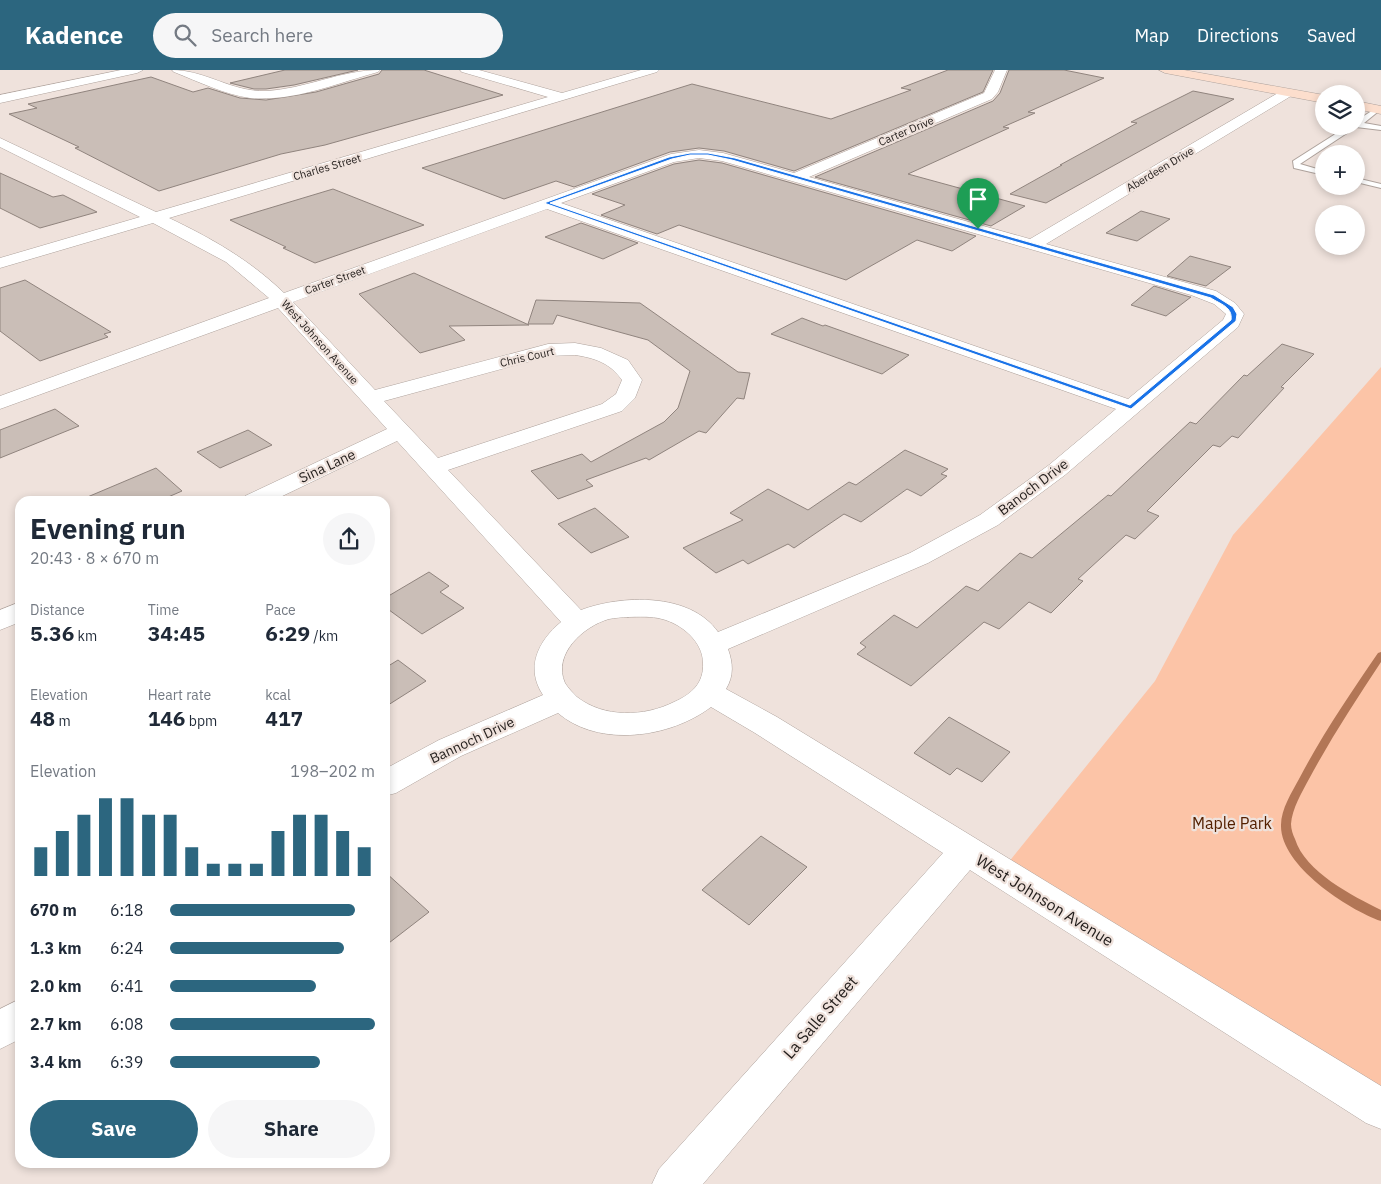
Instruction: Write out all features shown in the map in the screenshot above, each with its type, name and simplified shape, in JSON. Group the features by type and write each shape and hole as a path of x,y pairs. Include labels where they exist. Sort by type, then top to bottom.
{"main road":[{"path":"1165,70 1315,98"},
{"path":"1365,107 1379,110"}],"street":[{"path":"0,99 137,70"},
{"path":"178,70 243,93 264,94 287,91 374,70"},
{"path":"466,70 562,97"},
{"name":"Charles Street","path":"0,263 653,70"},
{"name":"Carter Drive","path":"796,177 988,96 992,92 1001,70"},
{"name":"Aberdeen Drive","path":"1032,245 1287,93"},
{"name":"West Johnson Avenue","path":"0,142 221,251 246,268 281,300 564,610 578,622"},
{"name":"Carter Street","path":"0,403 671,158 699,154 720,156 1154,279"},
{"path":"546,203 1131,407"},
{"name":"Banoch Drive","path":"714,644 919,558 989,520 1057,470 1234,321 1235,314 1232,308 1219,300 1154,279"},
{"name":"Chris Court","path":"370,398 548,350 575,349 594,352 621,364 632,380 628,395 621,403 610,409 434,467"},
{"name":"Sina Lane","path":"264,496 401,431"},
{"path":"628,608 655,609 680,616 700,628 714,644 719,660 717,676 708,692 696,704 678,714 658,721 636,724 614,723 593,718 575,710 561,699 553,688 549,676 550,652 562,636 578,622 602,612 628,608"},
{"path":"0,621 15,614"},
{"name":"West Johnson Avenue","path":"708,692 766,725 1381,1109"},
{"name":"Bannoch Drive","path":"390,781 450,748 561,699"},
{"name":"La Salle Street","path":"674,1184 966,851"},
{"path":"0,1030 15,1020"}],"lane":[{"path":"1365,119 1379,110"},
{"path":"1365,126 1381,128"},
{"path":"1324,145 1340,135"},
{"path":"1315,151 1296,163 1297,166 1315,171"},
{"path":"1365,182 1381,186"}],"green space":[{"name":"Maple Park","path":"1381,367 1381,1089 1008,863 1155,681 1233,535"}],"building":[{"path":"285,70 358,70 294,85 266,89 254,89 230,83"},
{"path":"382,70 424,70 503,95 325,145 281,154 159,191 75,148 79,147 9,114 37,108 28,104 151,77 193,92 208,88 240,98 266,100 316,92 379,74"},
{"path":"948,70 993,70 983,92 794,171 724,151 699,148 670,152 574,187 556,181 504,199 422,168 692,84 831,119 911,90 901,88"},
{"path":"1009,70 1064,70 1104,78 1028,112 1035,113 1003,127 1009,128 908,174 1025,206 991,226 815,177 993,101 1000,93"},
{"path":"1193,91 1234,99 1046,203 1010,194 1137,123 1131,122"},
{"path":"699,160 722,163 976,236 952,251 917,240 846,280 679,225 657,234 601,215 625,205 592,194 674,164"},
{"path":"0,173 53,197 63,195 97,212 40,228 0,208"},
{"path":"333,189 424,225 315,263 230,220"},
{"path":"1141,211 1170,219 1137,241 1106,233"},
{"path":"581,223 638,243 603,259 545,237"},
{"path":"1190,256 1231,267 1206,286 1167,276"},
{"path":"414,273 529,325 449,326 465,340 420,353 359,294"},
{"path":"25,280 111,332 104,334 108,337 40,361 0,331 0,288"},
{"path":"1154,286 1191,297 1166,316 1131,305"},
{"path":"536,300 640,303 738,372 750,373 744,399 737,398 706,433 699,431 649,460 646,458 586,480 593,486 558,499 531,471 582,454 591,462 664,422 678,408 690,371 648,340 557,315 553,324 528,324"},
{"path":"802,318 909,355 882,374 771,334"},
{"path":"1282,344 1314,354 1281,387 1284,388 1238,438 1232,436 1220,447 1213,445 1147,511 1159,516 1135,539 1126,535 1078,579 1083,581 1051,613 1029,602 999,629 984,622 911,686 857,654 866,647 860,643 894,615 917,628 966,586 978,591 1020,553 1032,558 1108,495 1111,496 1190,422 1196,424 1244,375 1247,376"},
{"path":"55,409 79,426 0,458 0,430"},
{"path":"248,430 272,445 220,468 197,452"},
{"path":"905,450 948,469 941,474 947,476 921,496 907,489 861,522 844,514 794,548 788,544 748,564 743,560 716,573 683,548 743,520 730,513 768,489 808,510 849,482 856,485"},
{"path":"156,468 182,491 170,496 90,496"},
{"path":"595,508 629,537 591,553 558,524"},
{"path":"429,572 449,586 440,592 464,608 422,634 390,611 390,595"},
{"path":"398,660 426,681 390,704 390,665"},
{"path":"949,717 1010,752 982,782 957,768 950,775 914,753"},
{"path":"761,836 807,867 749,925 702,890"},
{"path":"390,877 429,912 390,942"}],"waterway":[{"path":"1381,655 1310,767 1297,791 1286,825 1290,841 1297,855 1308,868 1337,891 1381,916"}],"route":[{"path":"690,154 708,154 733,159 978,229 1212,296 1232,308 1235,314 1234,321 1131,407 546,203 671,158 690,154"}]}
